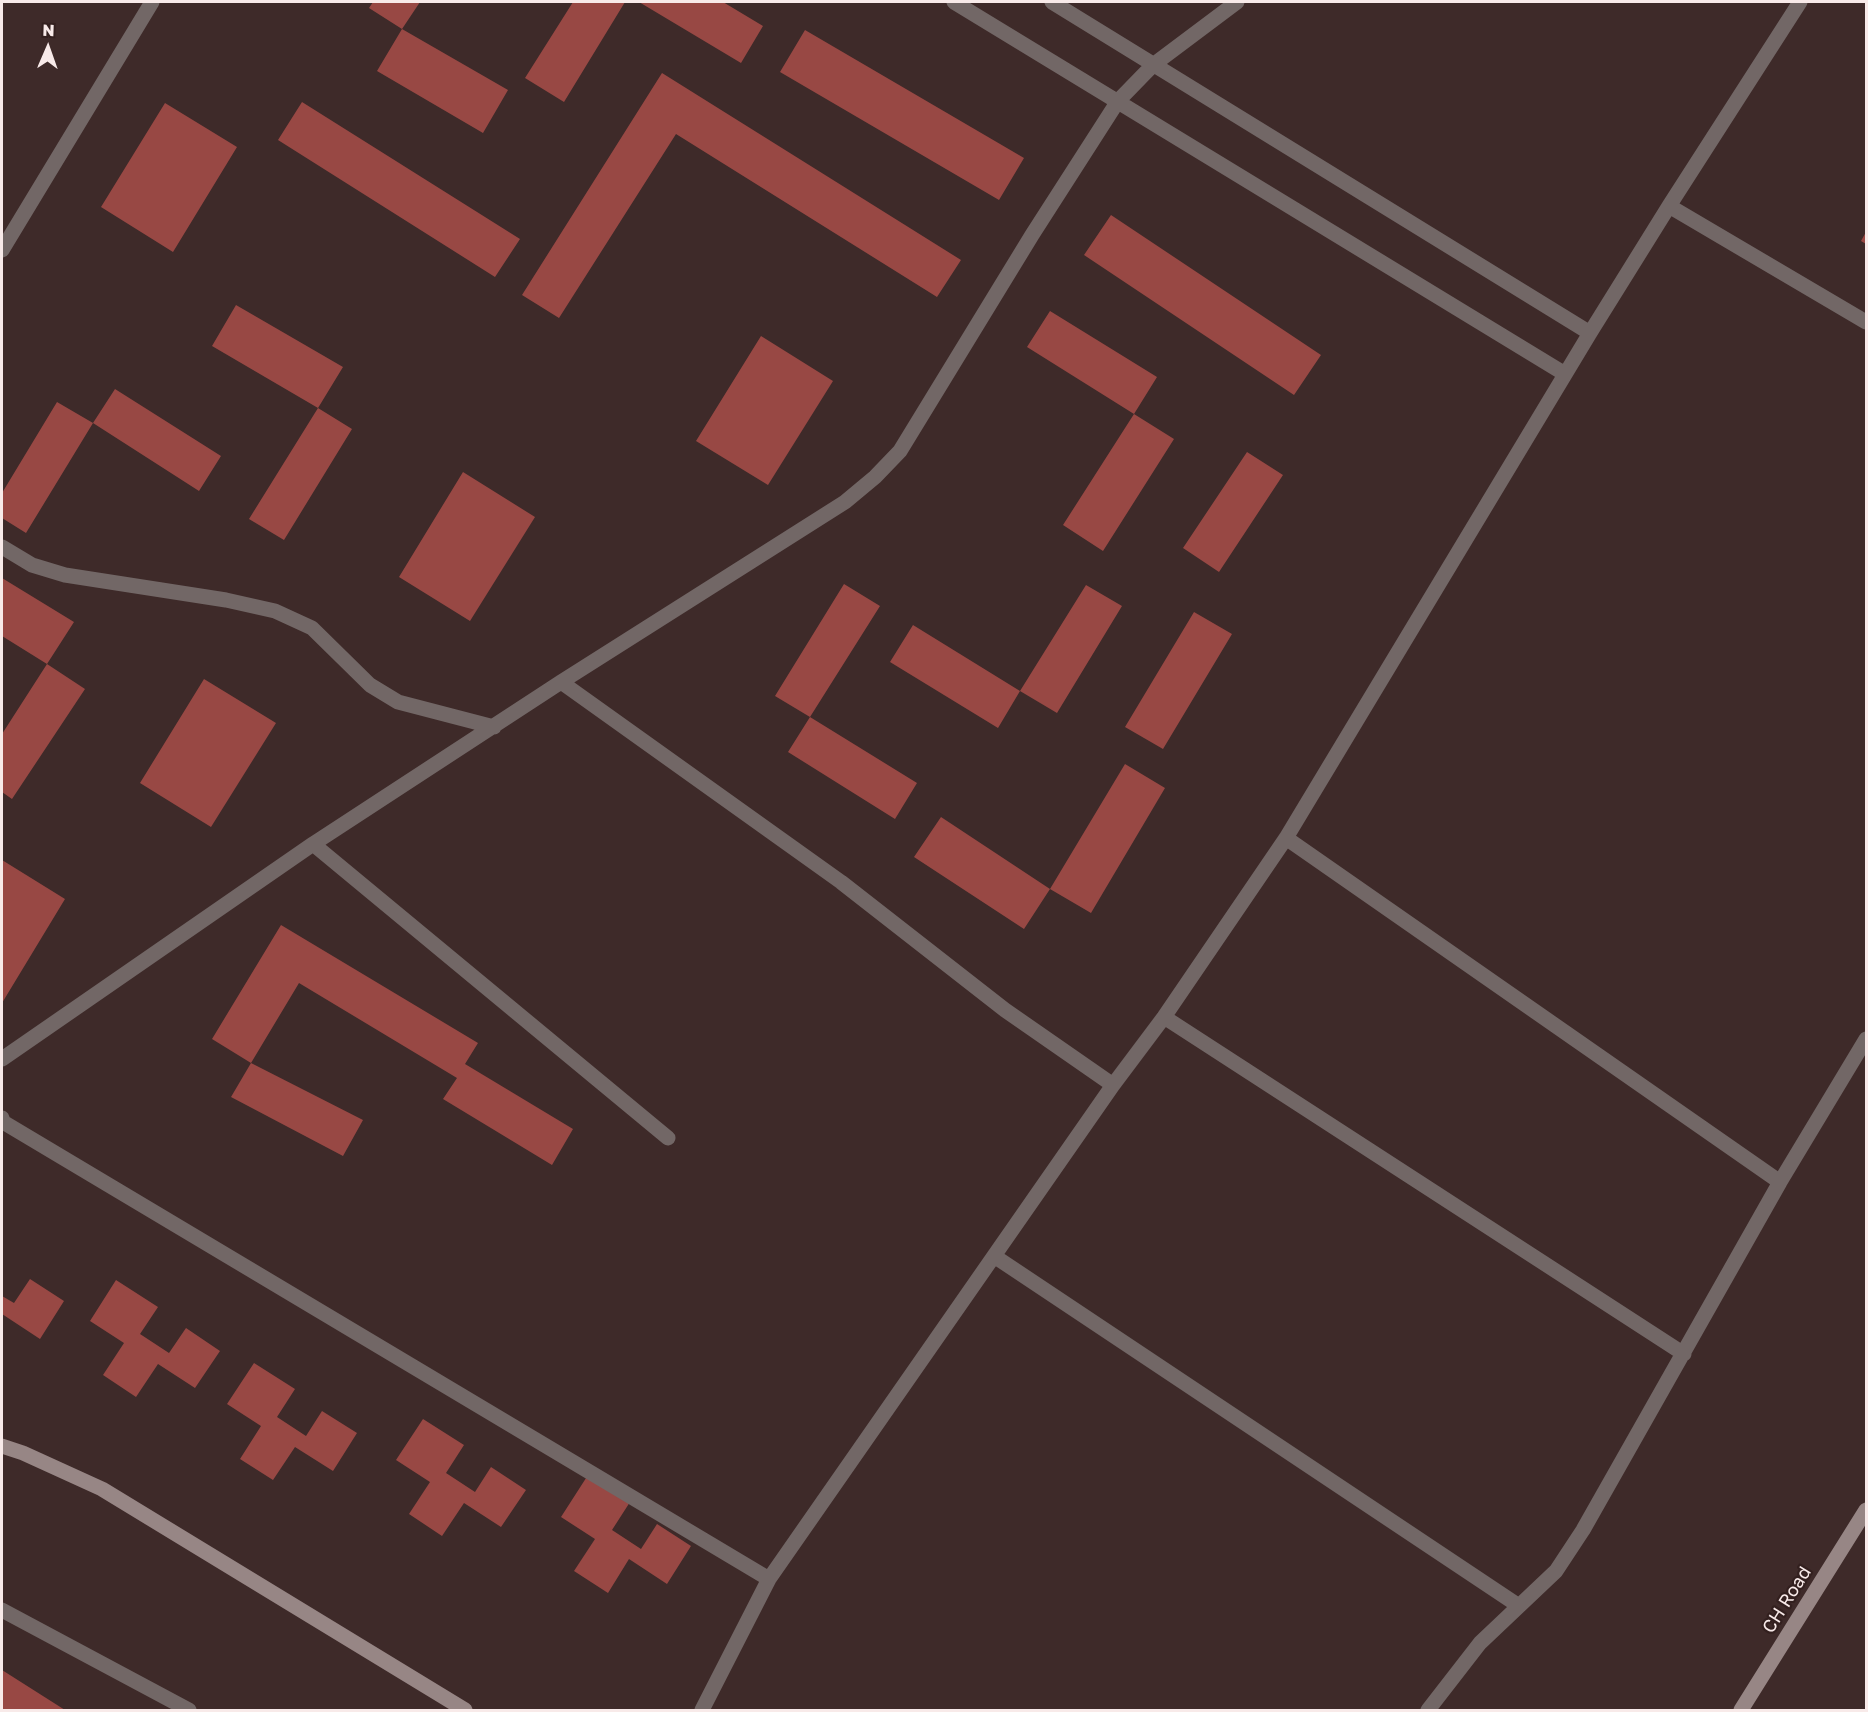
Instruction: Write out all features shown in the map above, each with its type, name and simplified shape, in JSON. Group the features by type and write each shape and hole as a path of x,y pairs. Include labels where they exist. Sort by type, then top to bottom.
{"street":[{"path":"2,250 152,2"},
{"path":"954,2 1565,374"},
{"path":"1052,2 1590,333"},
{"path":"2,1059 313,844 561,682 845,502 875,477 900,451 1032,235 1118,101 1153,65 1237,2"},
{"path":"702,1710 769,1579 1113,1085 1164,1017 1286,838 1590,333 1800,2"},
{"path":"1669,206 1866,322"},
{"path":"2,548 32,565 65,575 226,600 275,610 312,628 370,685 398,702 494,727"},
{"path":"561,682 841,882 1005,1010 1113,1085"},
{"path":"1286,838 1780,1182"},
{"path":"313,844 668,1138"},
{"path":"1164,1017 1684,1354"},
{"path":"1428,1710 1480,1643 1556,1571 1583,1530 1780,1182 1866,1038"},
{"path":"2,1119 3,1122 769,1579"},
{"path":"994,1256 1519,1606"},
{"path":"2,1446 23,1453 102,1489 465,1710"},
{"name":"CH Road","path":"1741,1710 1866,1510"},
{"path":"2,1610 189,1710"}],"building":[{"path":"373,2 420,2 402,29 369,8"},
{"path":"573,2 625,2 564,102 525,78"},
{"path":"639,2 723,2 763,26 741,63"},
{"path":"402,29 508,90 483,133 377,71"},
{"path":"805,30 1024,158 999,200 780,72"},
{"path":"662,73 961,260 937,297 676,134 559,318 522,295"},
{"path":"302,102 520,239 495,277 278,140"},
{"path":"165,103 237,147 173,252 101,207"},
{"path":"1111,215 1321,355 1294,395 1084,255"},
{"path":"1866,232 1866,244 1861,241"},
{"path":"236,305 343,367 318,408 212,346"},
{"path":"1050,311 1157,377 1134,414 1027,347"},
{"path":"761,336 833,381 768,485 696,441"},
{"path":"115,389 221,456 199,491 93,423"},
{"path":"57,402 93,423 26,533 2,518 2,493"},
{"path":"318,408 352,429 284,540 249,519"},
{"path":"1134,414 1174,439 1103,551 1063,525"},
{"path":"1247,452 1283,475 1219,572 1183,548"},
{"path":"463,472 535,517 470,621 399,577"},
{"path":"2,578 74,622 47,664 2,636"},
{"path":"844,584 880,606 810,717 775,696"},
{"path":"1086,585 1122,606 1057,713 1020,691"},
{"path":"1194,612 1232,634 1163,749 1125,727"},
{"path":"913,625 1020,691 998,728 890,662"},
{"path":"47,664 85,689 12,799 2,792 2,734"},
{"path":"204,679 276,723 211,827 140,783"},
{"path":"810,717 917,783 895,819 788,752"},
{"path":"1125,764 1165,788 1091,913 1050,889"},
{"path":"941,817 1050,889 1024,929 914,857"},
{"path":"2,860 65,899 2,1003"},
{"path":"281,925 478,1043 465,1064 573,1129 552,1165 443,1099 457,1078 299,983 251,1063 212,1039"},
{"path":"251,1063 363,1120 343,1156 231,1097"},
{"path":"30,1279 64,1301 40,1339 2,1314 2,1296 14,1303"},
{"path":"116,1280 158,1307 140,1334 169,1353 186,1328 220,1351 195,1388 158,1364 136,1397 103,1375 124,1343 90,1321"},
{"path":"254,1363 295,1389 277,1417 306,1436 322,1411 357,1433 333,1471 295,1447 273,1480 240,1459 261,1426 227,1404"},
{"path":"423,1419 464,1445 446,1473 475,1492 491,1467 526,1490 501,1527 464,1503 442,1536 409,1514 430,1482 396,1460"},
{"path":"588,1475 630,1502 612,1530 641,1549 657,1524 691,1546 667,1584 629,1559 608,1593 574,1571 595,1539 561,1517"},
{"path":"2,1670 65,1710 2,1710"}]}
